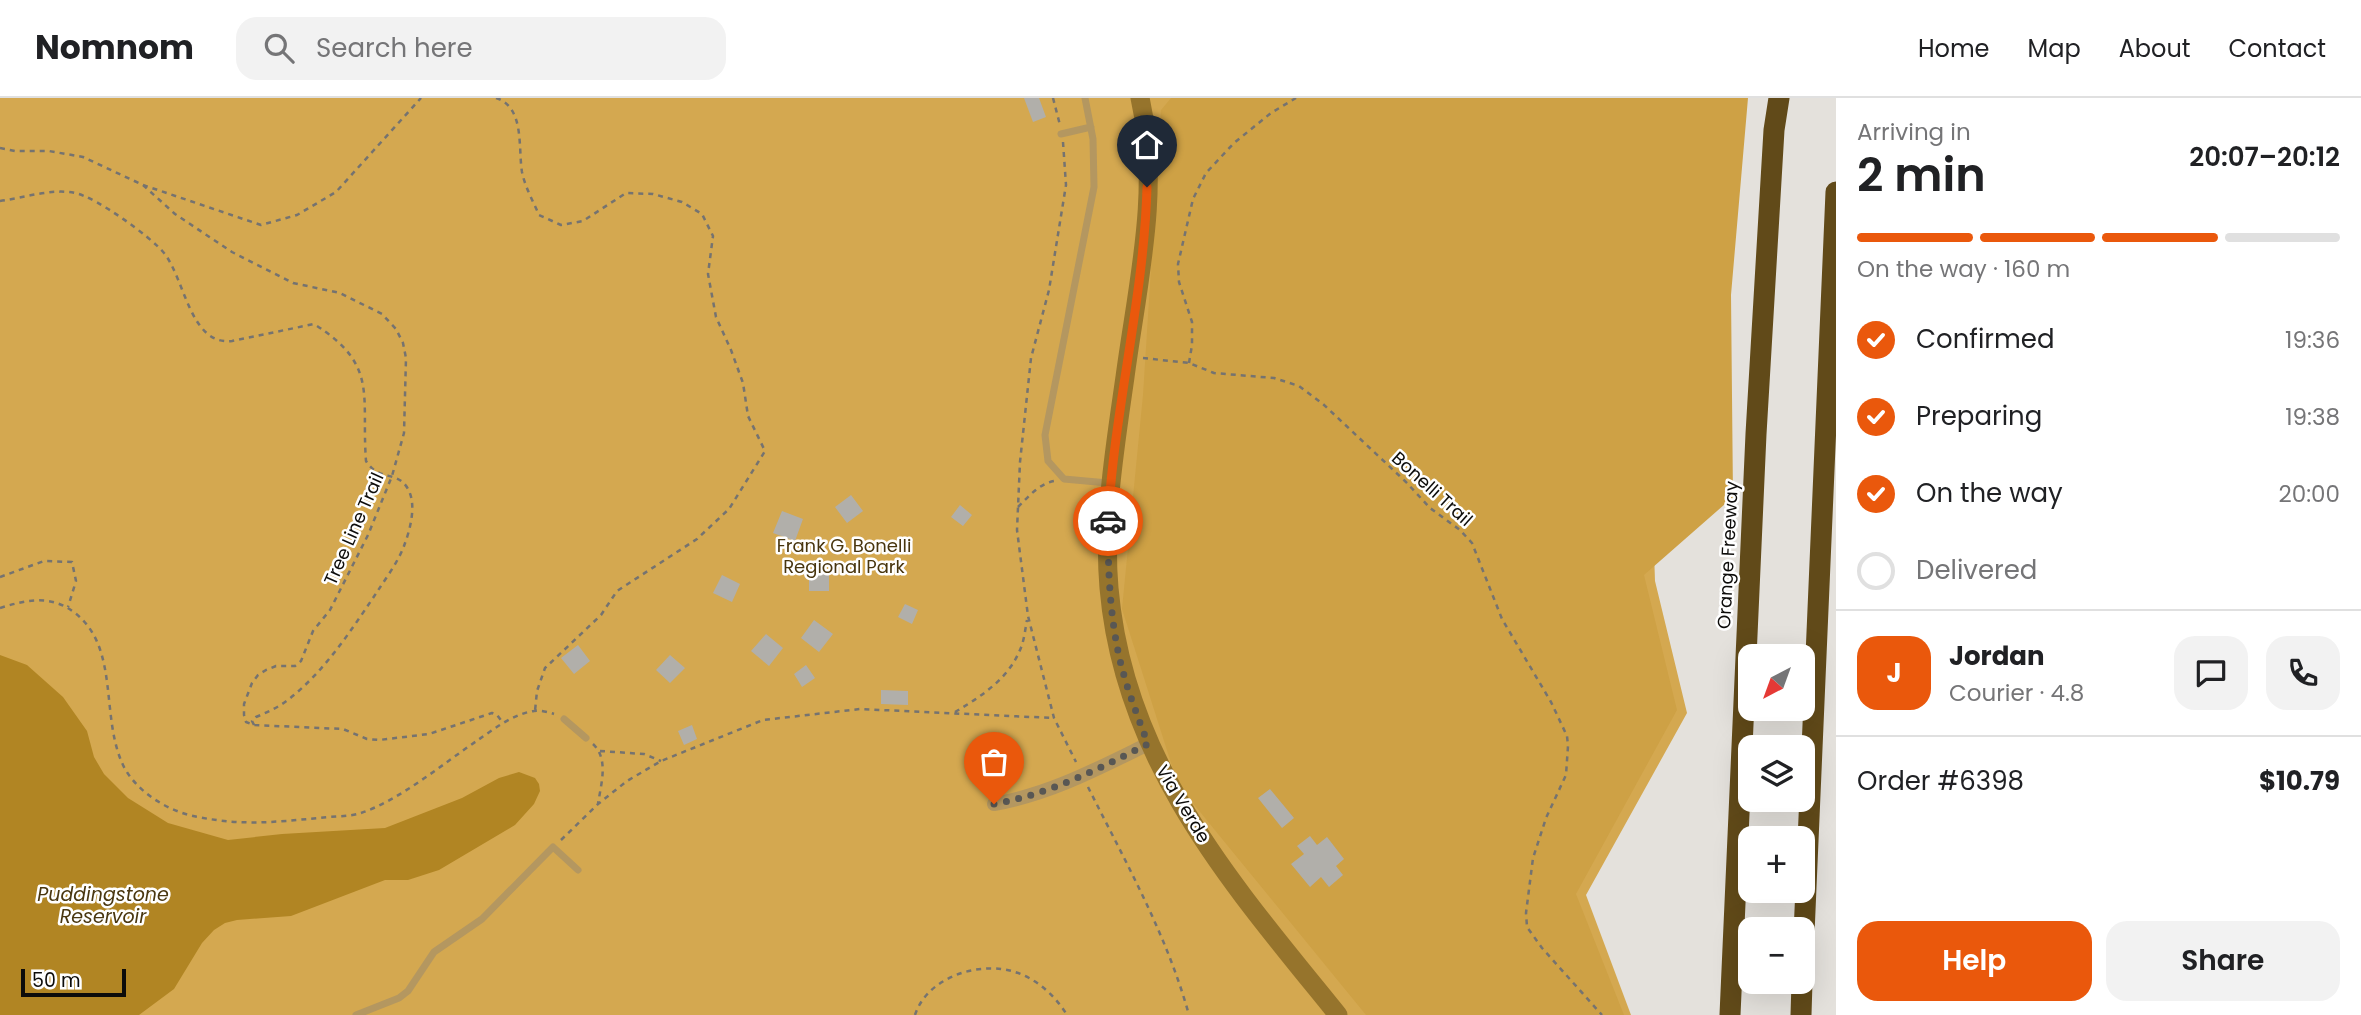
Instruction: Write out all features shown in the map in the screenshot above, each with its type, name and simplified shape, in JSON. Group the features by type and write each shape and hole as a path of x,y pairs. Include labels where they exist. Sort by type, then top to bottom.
{"highway":[{"name":"Orange Freeway","path":"1730,1015 1757,420 1774,130 1779,98"},
{"path":"1805,917 1836,192"},
{"path":"1801,1015 1802,994"}],"main road":[{"name":"Via Verde","path":"1140,98 1145,118 1148,161 1143,263 1110,483 1109,587 1117,646 1131,698 1148,744 1189,820 1235,887 1338,1015"}],"street":[{"path":"994,804 1063,786 1148,744"}],"lane":[{"path":"1085,98 1091,127 1094,187 1045,435 1048,461 1064,479 1110,483"},
{"path":"1061,134 1091,127"},
{"path":"564,719 586,738"},
{"path":"356,1015 399,998 408,991 434,952 482,919 553,847 578,870"}],"path":[{"path":"0,148 49,151 83,158 143,185 261,225 297,215 336,192 421,98"},
{"path":"1053,98 1061,134 1066,185 1049,290 1031,358 1020,462 1017,530 1027,617 1054,718 1079,768"},
{"path":"1189,363 1192,322 1179,282 1178,264 1196,190 1206,173 1234,143 1271,113 1296,98"},
{"path":"500,99 516,115 523,175 539,215 561,225 583,221 626,193 682,202 702,214 713,236 708,274 713,304 743,383 748,416 765,451 729,509 697,539 617,591 601,615 545,668 537,691 535,711"},
{"name":"Tree Line Trail","path":"143,185 175,214 232,252 293,283 331,290 382,314 402,343 406,358 404,433 392,475 353,566 330,610 313,631 301,662 295,666 276,666 258,675 247,691 244,715 246,722 254,726"},
{"path":"0,201 75,192 101,205 163,252 187,296 195,319 211,338 219,342 314,324 349,353 361,373 366,461 371,469 380,475 392,475 408,489 412,506 410,527 403,548 366,608 322,665 289,699 256,717 252,721 254,726 343,729 367,739 379,740 429,734 492,713 503,723"},
{"name":"Bonelli Trail","path":"1128,356 1189,363 1214,373 1286,381 1308,392 1406,482 1430,508 1460,530 1472,543 1508,632 1551,702 1567,736 1567,769 1546,818 1533,859 1526,913 1527,927 1542,948 1602,1015"},
{"path":"1018,507 1045,483 1064,479"},
{"path":"0,577 44,561 72,562 76,581 68,607"},
{"path":"0,608 33,599 53,601 68,607 84,620 101,649 114,739 124,766 136,785 152,798 191,816 230,824 258,824 360,813 419,781 503,723 535,711 549,712 564,719"},
{"path":"954,713 991,688 1007,673 1020,652 1027,617"},
{"path":"553,847 598,804 627,781 661,761 763,720 860,709 1054,718"},
{"path":"586,738 600,751 644,754 661,761"},
{"path":"598,804 603,772 600,751"},
{"path":"1085,780 1166,951 1189,1015"},
{"path":"915,1015 928,993 951,977 970,971 1002,969 1034,981 1054,997 1067,1015"}],"green space":[{"name":"Frank G. Bonelli Regional Park","path":"0,98 1654,98 1650,430 1655,581 1687,713 1586,895 1631,1015 0,1015"}],"shaded area":[{"path":"1171,98 1748,98 1731,295 1733,497 1644,575 1677,710 1576,894 1624,1015 1366,1015 1178,785 1122,609 1143,395 1161,110"}],"water":[{"name":"Puddingstone Reservoir","path":"0,655 27,665 63,697 87,731 94,757 104,774 128,798 168,823 228,840 385,828 462,798 499,778 519,772 535,778 540,791 534,804 515,825 439,870 408,880 385,880 291,916 225,923 202,943 174,989 139,1015 0,1015"}],"building":[{"path":"1024,98 1039,98 1046,117 1033,122"},
{"path":"851,495 863,511 847,523 835,507"},
{"path":"960,505 972,515 963,526 951,517"},
{"path":"782,511 803,519 795,541 773,533"},
{"path":"809,571 829,571 829,591 809,591"},
{"path":"722,575 740,584 732,602 713,593"},
{"path":"905,604 918,610 912,624 898,617"},
{"path":"814,620 833,634 819,652 801,638"},
{"path":"766,634 783,648 769,666 751,651"},
{"path":"578,645 590,661 574,674 561,658"},
{"path":"670,655 685,668 670,683 656,670"},
{"path":"806,665 815,678 802,687 794,674"},
{"path":"881,690 908,691 908,705 881,704"},
{"path":"692,725 697,739 684,745 678,731"},
{"path":"1270,789 1294,818 1282,828 1258,798"},
{"path":"1310,836 1317,845 1327,837 1344,859 1336,866 1343,875 1329,887 1321,877 1310,887 1291,864 1304,854 1297,846"}],"way so far":[{"path":"994,804 1063,786 1148,744 1131,698 1117,646 1109,587 1108,521"}],"route":[{"path":"1108,521 1110,483 1143,263 1147,187"}]}
